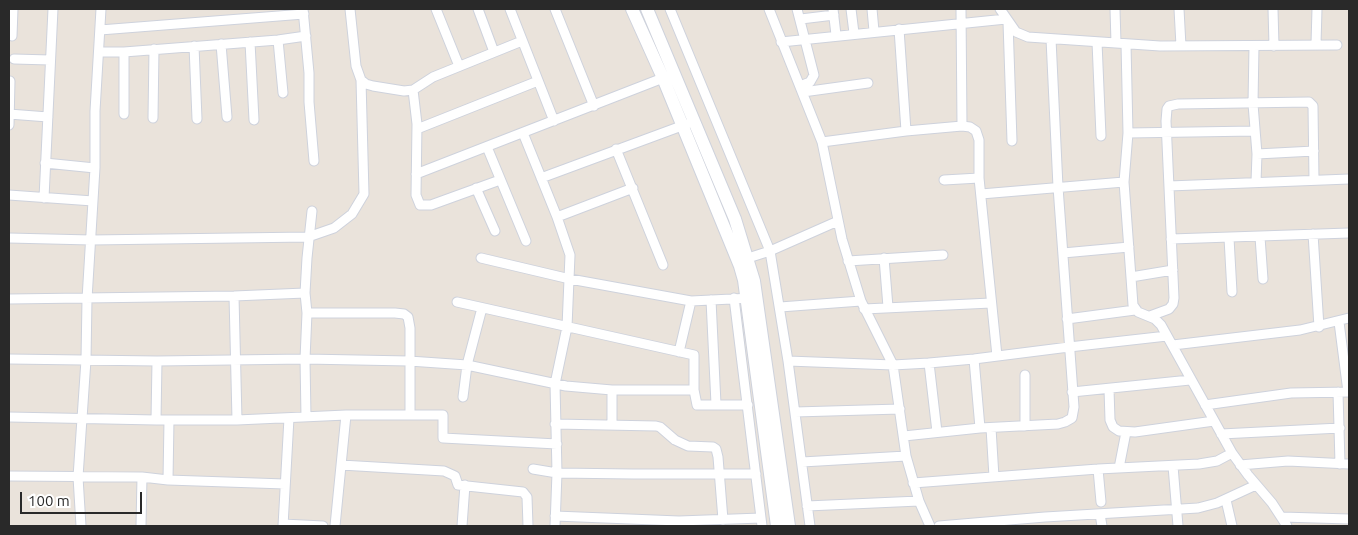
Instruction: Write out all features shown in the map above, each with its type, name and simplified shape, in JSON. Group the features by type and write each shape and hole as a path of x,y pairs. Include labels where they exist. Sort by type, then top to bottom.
{"main road":[{"path":"632,9 663,78 688,123 736,219 748,258 745,298 789,526"},
{"path":"648,9 744,280 777,526"}],"street":[{"path":"11,30 13,9"},
{"path":"44,198 52,9"},
{"path":"81,526 78,477 86,360 87,299 95,168 95,111 101,9"},
{"path":"9,238 91,240 308,237 334,228 352,214 364,194 362,80 356,66 350,9"},
{"path":"436,9 459,66"},
{"path":"478,9 494,52"},
{"path":"510,9 554,121"},
{"path":"555,9 594,106"},
{"path":"670,9 770,251 788,361 810,526"},
{"path":"770,9 781,42 822,142 838,221 862,305 893,365 906,456 919,501 930,526"},
{"path":"797,9 806,39 814,78 801,89"},
{"path":"851,9 854,33"},
{"path":"872,9 874,31"},
{"path":"961,9 962,126"},
{"path":"1000,9 1016,32 1022,35 1052,39 1181,46 1337,45"},
{"path":"1115,9 1116,43"},
{"path":"1179,9 1181,46"},
{"path":"1273,9 1274,46"},
{"path":"1316,44 1317,9"},
{"path":"100,30 303,12 314,161"},
{"path":"800,18 833,12 836,35"},
{"path":"781,42 874,31 1007,20"},
{"path":"1007,20 1012,141"},
{"path":"898,29 906,131"},
{"path":"99,52 154,50 306,36"},
{"path":"904,436 980,428 1058,424 1070,420 1074,414 1058,187 1052,39"},
{"path":"278,40 283,93"},
{"path":"362,80 366,84 373,86 404,91 413,90 425,81 522,41"},
{"path":"250,42 254,120"},
{"path":"1097,42 1101,136"},
{"path":"221,44 226,117"},
{"path":"1126,44 1128,134 1124,182 1135,310"},
{"path":"194,46 197,119"},
{"path":"1254,46 1253,104 1256,182"},
{"path":"152,118 154,50"},
{"path":"124,52 124,114"},
{"path":"14,59 50,60"},
{"path":"416,174 663,78"},
{"path":"9,125 10,81"},
{"path":"417,129 538,81"},
{"path":"801,89 868,83"},
{"path":"413,90 417,129 416,195 420,205 431,205 500,180"},
{"path":"1150,316 1169,309 1173,304 1166,114 1169,106 1178,104 1253,104 1306,101 1312,103 1314,180"},
{"path":"9,114 48,117"},
{"path":"541,178 688,123"},
{"path":"822,142 962,126 974,129 978,135 979,178 997,356"},
{"path":"1128,134 1255,131"},
{"path":"523,133 557,217 570,255 567,326 555,384 557,444 555,526"},
{"path":"486,147 526,241"},
{"path":"616,149 663,266"},
{"path":"1256,154 1314,151"},
{"path":"45,164 95,168"},
{"path":"944,180 979,178"},
{"path":"1169,186 1349,179"},
{"path":"981,194 1124,182"},
{"path":"476,188 495,231"},
{"path":"557,217 633,188"},
{"path":"9,195 93,201"},
{"path":"306,417 305,359 307,313 305,293 308,237 312,211"},
{"path":"748,258 770,251 838,221"},
{"path":"1171,239 1349,233"},
{"path":"1313,234 1319,327"},
{"path":"1260,237 1263,279"},
{"path":"1229,238 1232,292"},
{"path":"1063,253 1129,247"},
{"path":"848,261 943,255"},
{"path":"481,258 570,279 691,301 745,298 748,405 762,522 555,516"},
{"path":"884,258 888,307"},
{"path":"1131,277 1173,270"},
{"path":"9,299 87,299 305,293"},
{"path":"234,296 237,420"},
{"path":"711,300 716,404"},
{"path":"680,352 691,301"},
{"path":"457,302 694,355 694,390 697,405 748,405"},
{"path":"780,307 862,305 888,307 991,303"},
{"path":"463,397 468,366 482,308"},
{"path":"1067,319 1135,310 1150,316 1161,324 1232,454 1287,526"},
{"path":"307,313 404,314 408,317 410,322 410,415"},
{"path":"1173,346 1319,327 1349,318"},
{"path":"1205,405 1291,393 1349,392 1339,322"},
{"path":"788,361 893,365 929,363 1167,336"},
{"path":"9,359 410,361 468,366 555,384 612,390 694,390"},
{"path":"974,359 980,428"},
{"path":"156,420 157,361"},
{"path":"929,363 937,432"},
{"path":"1025,375 1025,426"},
{"path":"1072,392 1190,380"},
{"path":"1109,389 1110,420 1113,427 1119,431 1126,432 1214,421"},
{"path":"612,390 612,425"},
{"path":"1240,465 1288,461 1345,464 1345,440 1340,428 1338,392"},
{"path":"795,412 900,409"},
{"path":"336,526 346,415"},
{"path":"9,417 237,420 346,415 443,415 443,438 557,444"},
{"path":"289,418 283,525 323,526"},
{"path":"168,420 168,480"},
{"path":"555,424 656,426 660,427 675,440 688,446 712,447 717,453 723,520"},
{"path":"991,428 994,477"},
{"path":"1221,434 1340,428"},
{"path":"1119,468 1126,432"},
{"path":"913,483 1208,463 1232,454"},
{"path":"802,462 906,456"},
{"path":"342,465 444,471 456,476 458,485 519,491 526,494 528,526"},
{"path":"1173,466 1178,526"},
{"path":"533,469 557,473 756,474"},
{"path":"1098,469 1100,502"},
{"path":"9,476 142,477 168,480 285,484"},
{"path":"141,526 142,477"},
{"path":"462,526 465,485"},
{"path":"939,526 1045,522 1100,514 1209,506 1256,485"},
{"path":"1226,500 1232,526"},
{"path":"807,506 919,501"},
{"path":"1100,514 1102,526"},
{"path":"1282,517 1349,519"}]}
